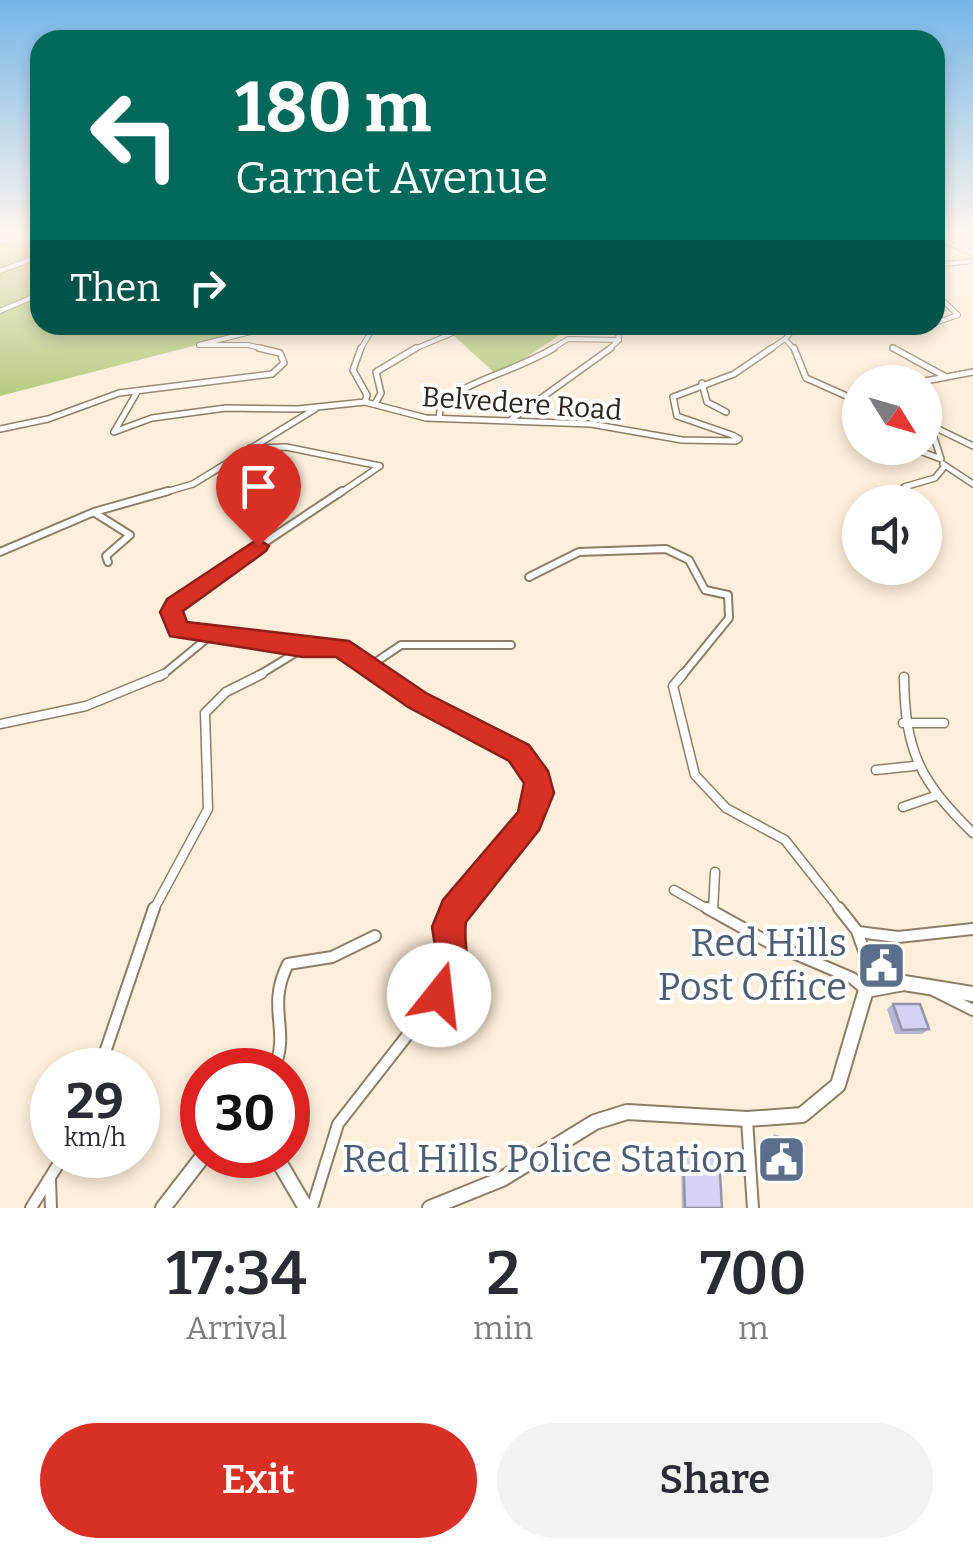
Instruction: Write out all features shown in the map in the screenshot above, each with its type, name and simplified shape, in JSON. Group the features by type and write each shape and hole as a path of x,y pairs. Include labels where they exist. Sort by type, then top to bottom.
{"main road":[{"path":"430,1208 502,1179 595,1122 627,1112 747,1119 802,1115 838,1085 871,987 930,986 973,994"},
{"path":"164,1208 187,1178"},
{"path":"290,1178 309,1208"}],"street":[{"path":"0,311 30,298"},
{"path":"945,303 958,315 945,320"},
{"path":"0,429 119,393 272,374 284,363 280,354 248,345 199,344 236,335"},
{"path":"365,335 353,370 367,395 365,402"},
{"path":"375,404 381,393 376,372 425,342 444,335"},
{"path":"619,335 619,340"},
{"name":"Belvedere Road","path":"136,392 114,432 152,418 226,408 365,402 411,416 623,428 682,440 739,440 677,416 673,397 744,368 789,335"},
{"path":"439,418 441,402 456,391 519,369 568,339 619,340"},
{"path":"511,420 619,340"},
{"path":"784,340 793,345 806,378 842,394"},
{"path":"894,348 946,377"},
{"path":"942,378 973,372"},
{"path":"702,384 707,402 726,412"},
{"path":"0,552 94,512 193,484 318,407"},
{"path":"942,431 973,446"},
{"path":"250,448 286,447 380,466 175,605 171,612 179,630 303,648 340,648 417,700 519,753 538,779 540,793 529,820 454,911 448,927 455,970 338,1124 309,1208"},
{"path":"942,463 973,484"},
{"path":"911,485 935,478 945,466"},
{"path":"94,512 130,535 106,556 108,562"},
{"path":"529,577 579,552 666,549 689,560 705,590 728,595 728,618 673,686 694,775 726,808 784,840 857,931 871,987"},
{"path":"0,724 118,697 171,669 210,636"},
{"path":"370,666 401,645 511,645"},
{"path":"106,1048 156,902 208,808 205,713 223,694 286,663 303,648"},
{"path":"904,677 903,723 914,766 935,796 973,833"},
{"path":"903,723 944,722"},
{"path":"876,770 914,766"},
{"path":"903,807 935,796"},
{"path":"713,911 714,872"},
{"path":"674,890 770,944 871,987"},
{"path":"857,931 884,940 920,932 973,929"},
{"path":"282,1048 275,990 288,964 332,957 376,936"},
{"path":"930,986 945,1000 973,1010"},
{"path":"747,1119 753,1208"},
{"path":"31,1208 50,1179"},
{"path":"50,1179 51,1208"}],"green space":[{"path":"0,293 30,293 30,335 236,335 0,396"},
{"path":"453,335 560,335 498,376"}],"building":[{"path":"878,950 895,954 897,971 885,970"},
{"path":"893,1004 920,1004 929,1029 902,1030"},
{"name":"Red Hills Police Station","path":"775,1136 783,1138 784,1146 796,1148 800,1180 779,1177"},
{"path":"683,1150 719,1156 722,1208 685,1208"}],"place":[{"name":"Red Hills Post Office","path":"882,965"},
{"name":"Red Hills Police Station","path":"782,1159"}],"route":[{"path":"258,546 175,605 171,612 179,630 303,648 340,648 356,655 417,700 519,753 538,779 540,793 529,820 454,911 448,927 455,970 439,995"}]}
